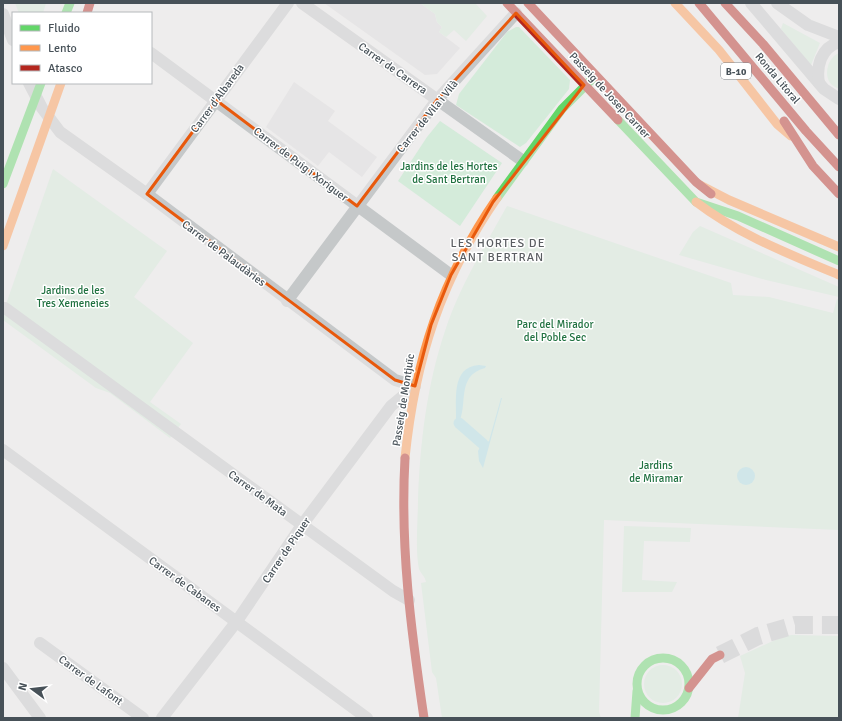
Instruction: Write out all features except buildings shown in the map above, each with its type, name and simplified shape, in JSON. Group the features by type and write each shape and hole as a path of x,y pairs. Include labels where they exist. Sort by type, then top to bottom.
{"main road":[{"name":"Passeig de Josep Carner","path":"507,3 696,202 714,217 731,228 839,275"},
{"name":"Passeig de Josep Carner","path":"528,3 595,76 700,185"},
{"name":"B-10","path":"675,3 719,50 777,124 795,140"},
{"name":"Ronda Litoral","path":"699,3 806,131 839,167"},
{"name":"Ronda Litoral","path":"724,3 763,44 839,135"},
{"name":"B-10","path":"721,28 813,166 839,194"},
{"name":"Passeig de Montjuïc","path":"424,718 405,568 404,485 406,456 415,386 431,325 451,276 477,226 523,161 574,94 595,76"},
{"path":"4,177 41,84"},
{"path":"3,246 45,113 60,84"},
{"path":"700,185 738,216"},
{"path":"700,185 729,200 839,247"},
{"path":"696,202 738,216 839,262"},
{"path":"635,718 638,676 647,663 663,658 679,663 716,657 678,706 665,711"},
{"path":"679,663 687,674 688,712"},
{"path":"637,691 645,704 651,708 665,711 676,718"},
{"path":"639,718 651,708"}],"street":[{"name":"Carrer d'Albareda","path":"147,194 288,3"},
{"name":"Carrer de Carrera","path":"302,3 523,161"},
{"path":"751,3 822,86 839,110"},
{"path":"776,3 808,25 839,37"},
{"name":"Carrer de Vila i Vilà","path":"287,301 437,100 516,13"},
{"path":"3,14 12,37"},
{"path":"3,38 12,43"},
{"path":"839,42 828,48 824,53 818,68 822,86 839,99"},
{"name":"Carrer de Puig i Xoriguer","path":"152,54 451,276"},
{"name":"Carrer de Palaudàries","path":"29,84 45,113 65,136 147,194 287,301 395,380 415,386"},
{"name":"Carrer de Mata","path":"5,308 185,441 393,591 409,600"},
{"name":"Carrer de Piquer","path":"162,718 237,621 302,525 391,406 415,386"},
{"name":"Carrer de Cabanes","path":"3,450 237,621 366,718"},
{"name":"Carrer de Lafont","path":"40,643 143,718"},
{"path":"3,668 40,718"}],"highlighted area":[{"path":"516,13 584,85 493,202 451,275 431,325 415,386 395,380 147,194 216,100 357,206 437,100"}],"shaded area":[{"path":"324,3 420,3 435,14 437,22 442,27 439,32 460,48 437,74 425,75"},
{"path":"294,82 335,111 328,121 377,157 362,177 329,152 318,166 266,127"}],"green space":[{"path":"15,3 46,3 43,12 19,12"},
{"path":"420,3 475,3 487,16 466,41 454,30 446,37 439,32 442,27 437,22 435,14"},
{"path":"783,23 820,43 811,65 781,29"},
{"name":"Jardins de les Hortes de Sant Bertran","path":"519,27 570,80 569,89 526,143 520,147 456,105 459,94 507,32"},
{"path":"839,53 839,89 831,84 827,76 827,71 832,58"},
{"name":"Jardins de les Hortes de Sant Bertran","path":"440,121 502,163 460,226 398,181 427,137"},
{"name":"Jardins de les Tres Xemeneies","path":"53,169 167,251 134,297 193,343 150,402 181,424 170,438 110,393 96,388 3,320 3,313"},
{"name":"Parc del Mirador del Poble Sec","path":"507,206 731,283 733,295 769,297 833,313 837,299 839,300 839,530 604,520 599,712 601,718 442,718 436,678 432,672 421,583 426,582 419,569 417,544 419,478 429,393 433,372 451,315 473,267"},
{"path":"700,226 839,287 839,297 766,280 679,255 693,232"},
{"path":"624,526 691,528 690,542 644,541 642,580 677,582 672,592 622,592"},
{"path":"784,636 839,636 839,718 738,718 745,673 740,656"},
{"path":"663,665 676,671 682,684 676,697 663,703 650,697 644,684 650,671"}],"water":[{"path":"479,365 486,366 485,368 476,372 466,384 463,409 458,424 456,422 456,395 459,378 463,372 470,367"},
{"path":"501,398 483,468 479,461 478,451 480,447 489,441"},
{"path":"746,467 752,470 755,476 752,482 746,485 740,482 737,476 740,470"}],"waterway":[{"path":"459,423 483,444"}],"tunnel":[{"path":"720,655 758,636 795,625 839,625"}],"traffic: fast":[{"path":"66,12 70,3"},
{"path":"497,198 562,109 595,76"},
{"path":"3,184 41,84"},
{"path":"618,120 696,202 738,216 839,261"},
{"path":"658,658 668,658 682,665 689,679 689,684 689,689 682,703 668,710 658,710 648,706 641,699 637,689 637,679 641,669 648,662 658,658"},
{"path":"635,718 637,691"}],"traffic: slow":[{"path":"675,3 719,50 777,124 791,136"},
{"path":"3,246 61,84"},
{"path":"700,185 729,200 839,247"},
{"path":"405,458 416,387 434,322 460,259 477,228 497,198"},
{"path":"696,202 712,214 747,234 839,275"}],"traffic: jam":[{"path":"87,12 90,3"},
{"path":"507,3 618,120"},
{"path":"528,3 696,182 711,194"},
{"path":"699,3 806,131 839,167"},
{"path":"725,3 763,44 839,135"},
{"path":"784,121 813,166 839,194"},
{"path":"405,458 405,556 411,621 424,718"},
{"path":"689,688 712,659 720,655"}],"district":[{"name":"LES HORTES DE SANT BERTRAN","path":"498,250"}],"park label":[{"name":"Jardins de Miramar","path":"656,471"}]}
